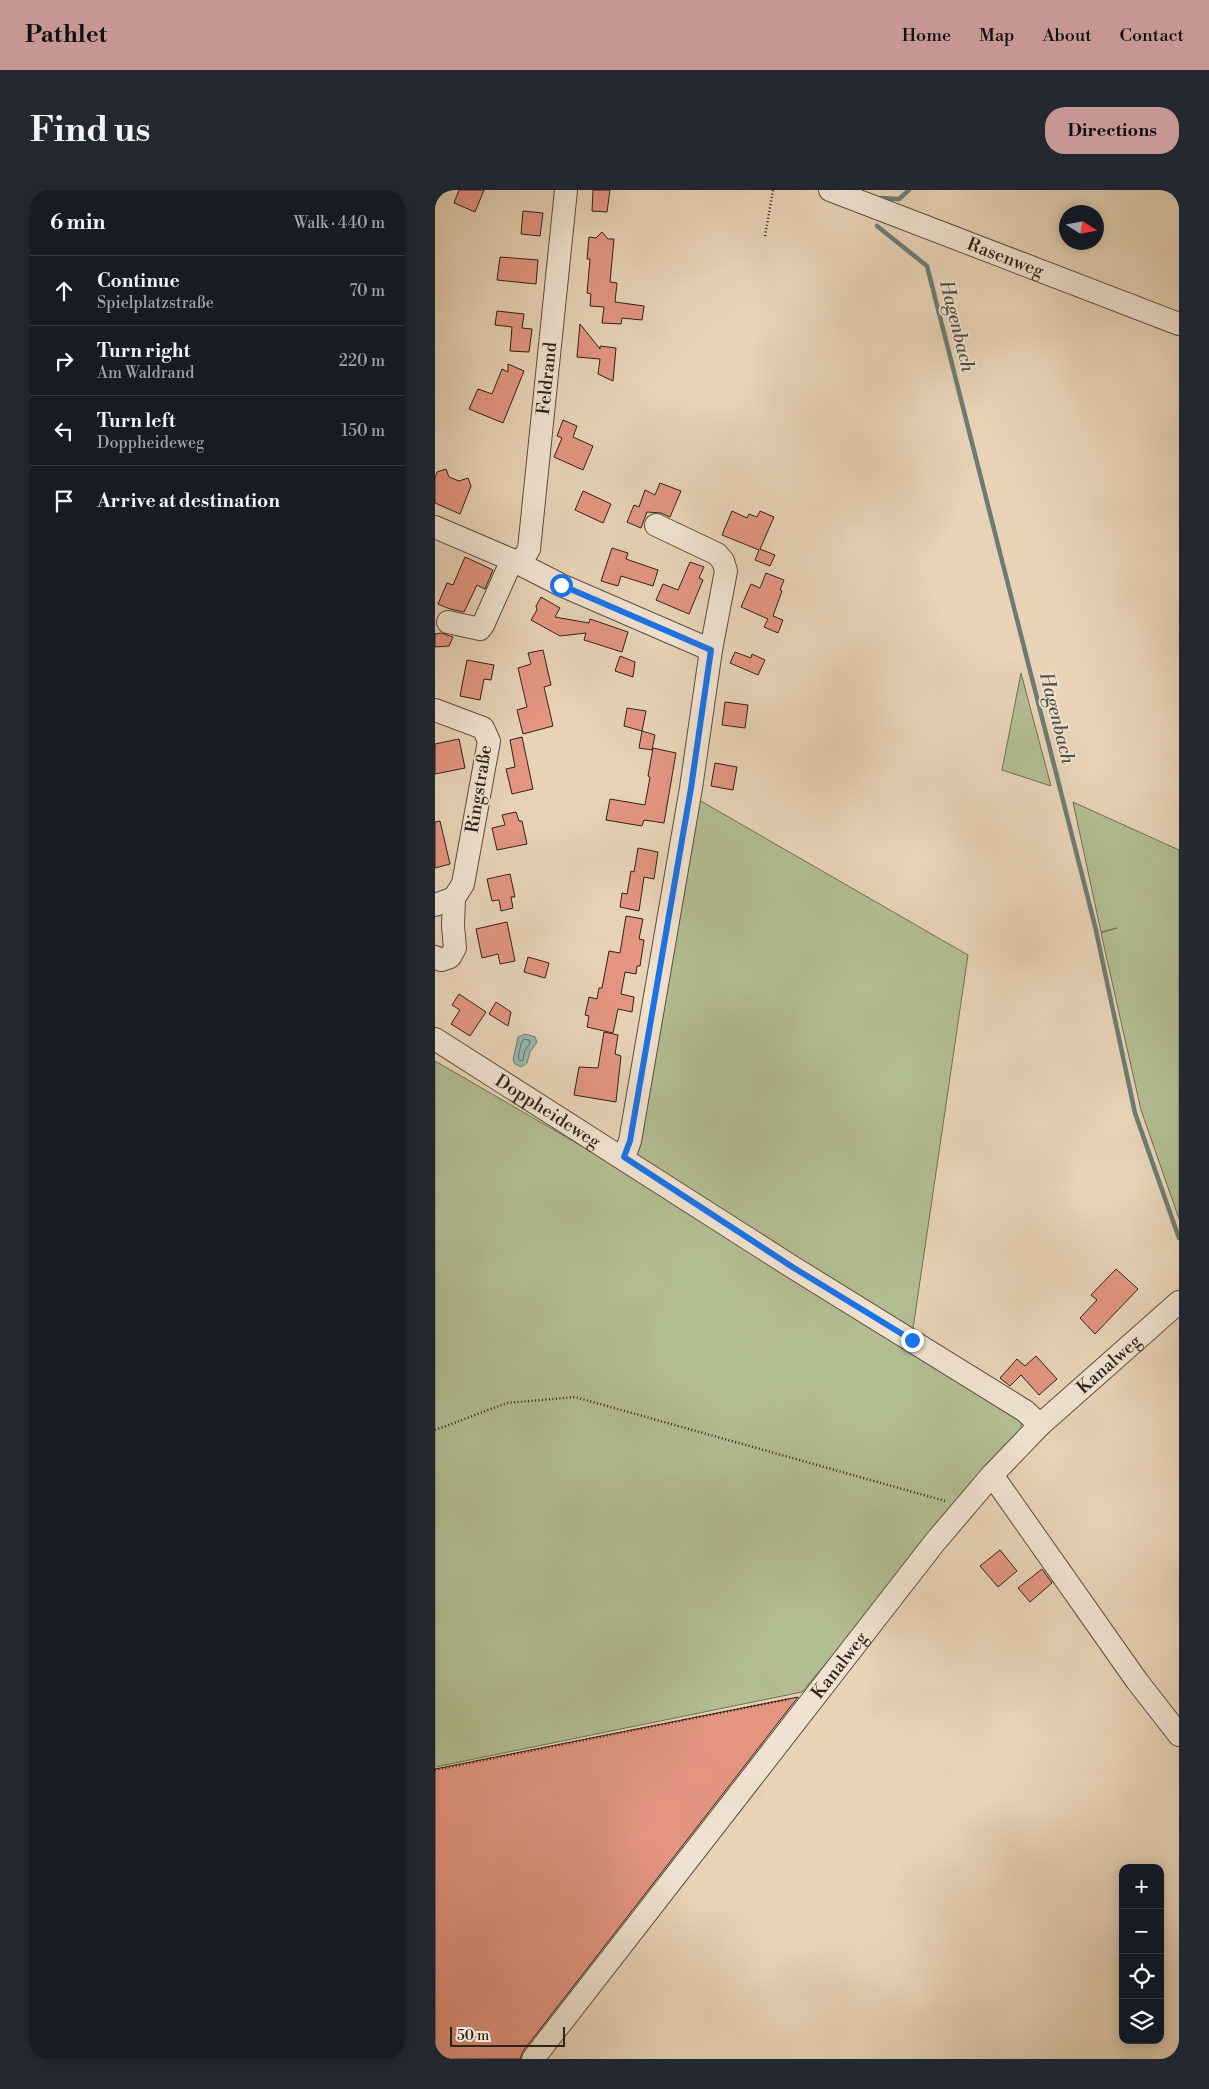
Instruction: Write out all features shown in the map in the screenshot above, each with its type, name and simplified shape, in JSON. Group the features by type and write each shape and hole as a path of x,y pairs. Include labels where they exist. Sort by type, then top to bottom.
{"street":[{"name":"Feldrand","path":"448,622 480,628 517,562 529,549 566,190"},
{"name":"Rasenweg","path":"839,194 1179,324"},
{"path":"624,1157 630,1141 691,788 711,650 726,571 723,561 717,554 656,525"},
{"path":"435,527 517,562 561,585 711,650"},
{"name":"Ringstraße","path":"435,710 483,728 489,741 463,884 445,902 453,926 455,948 451,957 441,960 435,957"},
{"name":"Doppheideweg","path":"435,1039 624,1157 794,1268 1025,1411 1040,1425"},
{"name":"Kanalweg","path":"533,2059 961,1511 992,1475 1040,1425 1179,1302"},
{"path":"992,1475 1137,1681 1179,1735"}],"path":[{"path":"765,236 773,190"},
{"path":"435,1430 507,1403 575,1397 942,1499 961,1511"},
{"path":"435,1770 817,1693"}],"green space":[{"path":"1021,673 1051,786 1002,770"},
{"path":"699,800 968,955 910,1349 1021,1420 1021,1430 802,1692 435,1767 435,1061 630,1174"},
{"path":"1073,802 1179,850 1179,1219 1141,1110 1101,933 1117,928 1101,932"}],"water":[{"path":"525,1034 535,1037 537,1042 530,1052 527,1063 521,1067 515,1064 513,1060 518,1037"}],"building":[{"path":"459,190 484,190 475,212 454,203"},
{"path":"593,190 610,190 607,212 592,211"},
{"path":"523,211 543,213 540,236 521,234"},
{"path":"602,232 608,239 614,239 610,282 617,283 615,302 644,306 642,320 622,318 621,324 602,323 604,307 590,306 591,294 587,293 590,259 587,259 589,237 596,238"},
{"path":"500,257 538,260 536,284 497,280"},
{"path":"497,311 524,314 522,328 532,329 529,352 510,351 512,327 495,325"},
{"path":"580,324 600,349 600,346 616,348 613,381 598,374 600,359 577,357"},
{"path":"508,364 524,371 503,423 469,409 478,389 492,394 502,369 508,372"},
{"path":"563,420 577,426 573,437 593,446 583,470 554,457 562,438 557,436"},
{"path":"446,469 449,477 459,481 468,478 471,486 460,514 435,503 435,478 437,472"},
{"path":"660,483 681,491 670,517 661,513 647,512 641,528 627,522 634,505 639,507 645,490 655,495"},
{"path":"583,491 611,504 603,523 575,510"},
{"path":"732,511 747,518 749,514 757,517 760,511 774,517 760,549 775,555 770,566 755,560 759,550 722,535"},
{"path":"612,548 628,553 626,559 658,570 653,586 621,576 618,586 601,581"},
{"path":"465,557 493,570 485,589 477,585 464,612 438,604 447,583 453,585"},
{"path":"690,562 704,567 699,578 703,580 689,614 656,600 663,584 678,590"},
{"path":"766,573 784,580 773,616 783,620 778,633 764,627 768,619 741,607 751,584 760,588"},
{"path":"541,597 560,608 555,617 589,623 590,619 628,632 622,652 584,640 586,633 560,636 531,620 537,610 536,606"},
{"path":"441,633 453,637 449,646 435,647 435,634"},
{"path":"543,650 551,685 544,687 553,726 523,734 517,710 527,707 518,668 531,664 528,653"},
{"path":"735,652 751,658 752,654 765,660 758,675 730,663"},
{"path":"620,656 635,662 633,677 615,671"},
{"path":"467,660 494,665 491,680 484,679 480,700 460,696"},
{"path":"725,702 748,705 745,728 722,725"},
{"path":"627,708 646,711 642,731 624,726"},
{"path":"642,731 655,735 652,750 639,748"},
{"path":"522,737 533,789 512,794 506,769 515,767 510,740"},
{"path":"459,739 465,768 435,774 435,744"},
{"path":"653,748 676,753 664,823 644,820 642,826 606,820 610,799 645,805"},
{"path":"715,763 737,767 733,790 711,786"},
{"path":"516,812 519,821 522,821 527,844 497,850 492,828 505,825 502,815"},
{"path":"440,821 450,864 435,868 435,822"},
{"path":"638,848 658,852 654,879 644,877 639,911 620,907 622,893 627,894 631,871 634,872"},
{"path":"510,874 515,897 511,897 513,908 501,911 499,900 492,901 487,879"},
{"path":"626,916 643,919 639,939 644,940 640,966 637,966 636,974 625,972 621,994 634,997 632,1012 618,1009 613,1033 587,1027 589,1016 585,1015 589,997 597,999 599,988 602,988 609,951 620,953"},
{"path":"507,922 515,961 500,964 498,954 482,958 476,929"},
{"path":"528,957 549,963 545,978 524,972"},
{"path":"459,994 486,1012 470,1036 451,1024 460,1010 452,1005"},
{"path":"496,1002 511,1012 508,1026 489,1014"},
{"path":"604,1032 618,1035 615,1054 621,1056 616,1102 574,1095 579,1067 598,1068"},
{"path":"1116,1269 1138,1289 1095,1334 1080,1318 1097,1300 1091,1295"},
{"path":"1036,1356 1057,1379 1039,1395 1021,1375 1010,1386 1000,1378 1017,1359 1025,1366"},
{"path":"1000,1550 1017,1571 998,1587 980,1566"},
{"path":"1042,1569 1052,1583 1030,1602 1018,1588"},
{"path":"798,1697 523,2051 520,2059 435,2059 435,1769"}],"waterway":[{"path":"881,198 899,199 909,190"},
{"name":"Hagenbach","path":"877,226 927,266 1095,926 1135,1113 1179,1238"}],"route":[{"path":"561,585 711,650 691,788 630,1141 624,1157 794,1268 912,1340"}]}
